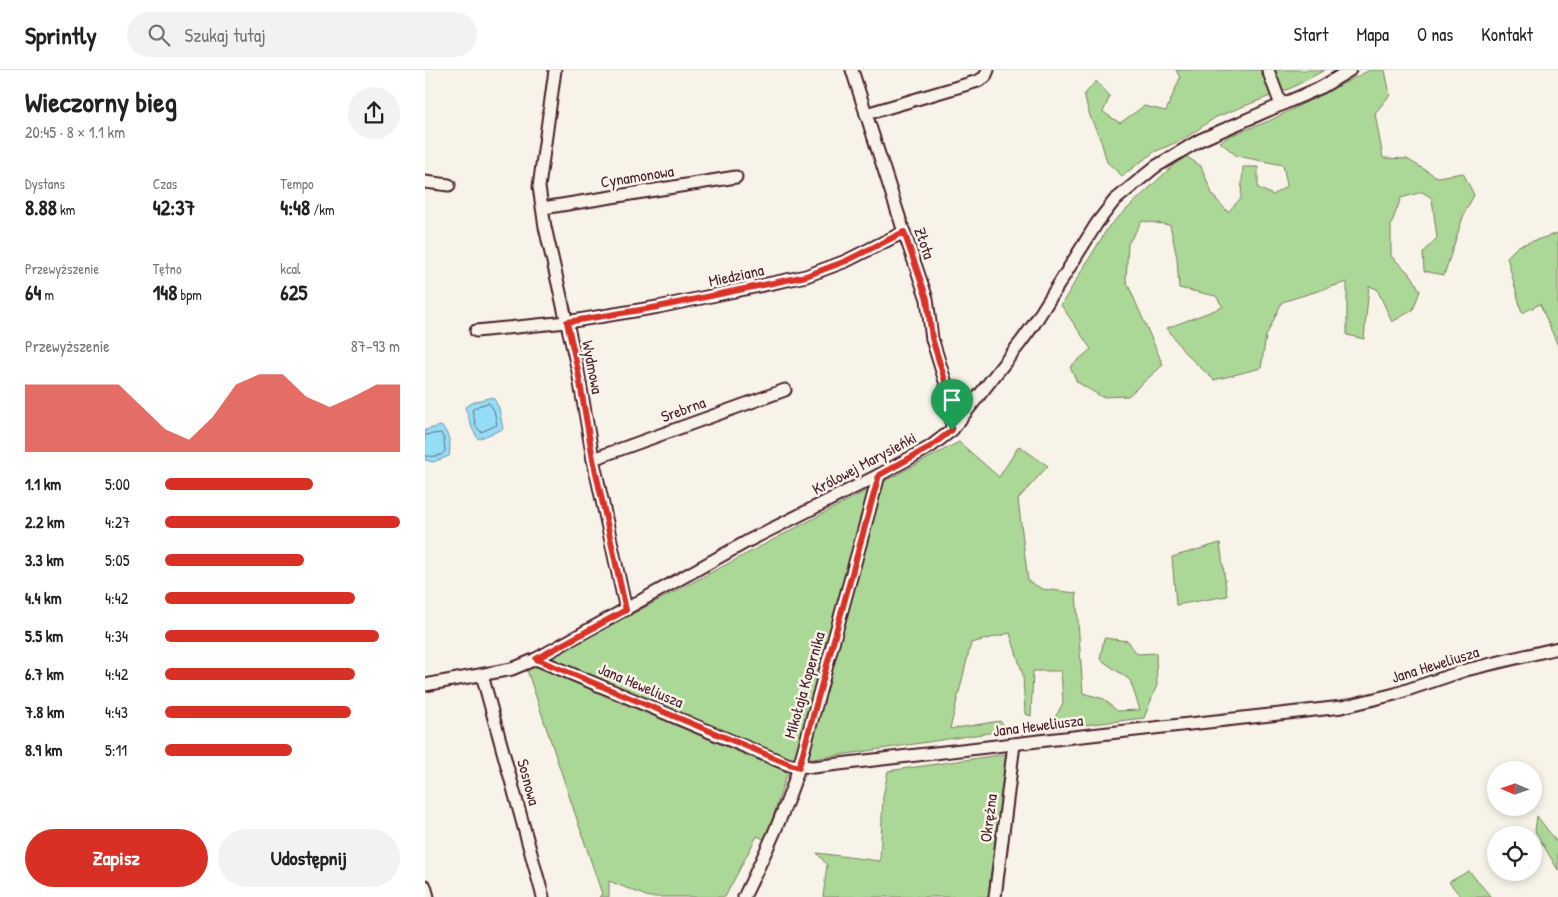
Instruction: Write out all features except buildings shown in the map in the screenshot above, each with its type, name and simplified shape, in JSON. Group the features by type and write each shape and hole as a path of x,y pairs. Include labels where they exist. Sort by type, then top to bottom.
{"street":[{"name":"Wydmowa","path":"555,70 539,187 545,227 578,371 593,459 626,610"},
{"name":"Złota","path":"852,70 927,299 932,338 951,400 952,430"},
{"path":"866,114 978,80 985,77 988,70"},
{"path":"1267,70 1281,105"},
{"name":"Królowej Marysieńki","path":"425,685 512,669 536,659 748,541 930,447 952,430 1034,324 1097,223 1114,201 1155,167 1201,140 1322,87 1350,70"},
{"name":"Cynamonowa","path":"543,208 736,177"},
{"path":"425,182 449,185"},
{"name":"Miedziana","path":"476,331 567,322 658,307 806,276 846,261 904,232"},
{"name":"Srebrna","path":"593,459 785,390"},
{"name":"Mikołaja Kopernika","path":"744,897 771,842 799,767 879,475"},
{"name":"Jana Heweliusza","path":"536,659 799,767 832,765 1342,707 1395,694 1466,670 1558,648"},
{"name":"Sosnowa","path":"482,675 543,897"},
{"name":"Okrężna","path":"995,897 1014,744"},
{"path":"425,886 428,897"}],"green space":[{"path":"1176,70 1325,70 1291,88 1216,117 1184,139 1154,152 1122,176 1107,162 1084,95 1096,81 1110,96 1103,112 1120,123 1144,106 1166,111 1180,78"},
{"path":"1370,70 1385,70 1390,95 1375,113 1383,158 1407,159 1437,177 1463,173 1474,195 1464,214 1444,275 1424,271 1423,253 1437,238 1432,198 1422,192 1401,198 1391,225 1391,256 1412,276 1420,291 1413,310 1392,322 1377,289 1369,286 1364,339 1347,335 1347,282 1282,302 1266,336 1261,368 1214,380 1184,352 1167,328 1223,307 1216,296 1179,288 1177,258 1170,225 1142,221 1128,244 1126,280 1163,365 1128,396 1102,397 1077,382 1070,367 1091,349 1061,305 1109,226 1184,155 1201,166 1213,196 1228,212 1241,198 1243,167 1258,167 1258,188 1273,195 1287,186 1283,165 1237,156 1220,142 1232,135 1269,121"},
{"path":"1558,233 1558,346 1540,304 1522,313 1507,257 1518,246"},
{"path":"959,442 999,477 1019,446 1048,466 1018,499 1028,581 1042,589 1076,593 1083,693 1104,699 1117,711 1140,710 1130,680 1100,659 1104,638 1128,641 1137,654 1156,653 1157,685 1144,718 1049,729 1063,703 1061,671 1033,671 1031,716 1025,714 1023,675 1010,633 971,643 950,729 1000,721 1009,730 806,760 786,776 766,840 757,836 725,897 649,897 609,881 609,897 599,897 602,894 525,664 638,611"},
{"path":"1220,543 1227,596 1176,605 1172,557"},
{"path":"1006,754 988,897 823,897 827,865 817,853 880,861 883,797 888,771"},
{"path":"1537,816 1558,844 1558,870 1542,843 1542,826 1536,826"},
{"path":"1469,871 1491,897 1461,897 1449,882"}],"water":[{"path":"493,397 499,408 503,429 478,439 465,407 476,401"},
{"path":"441,426 449,440 449,456 433,462 425,460 425,430"}],"route":[{"path":"904,232 927,299 932,338 951,400 952,430 930,447 879,475 799,767 707,731 536,659 626,610 593,459 578,371 567,322 658,307 806,276 846,261 904,232"}]}
